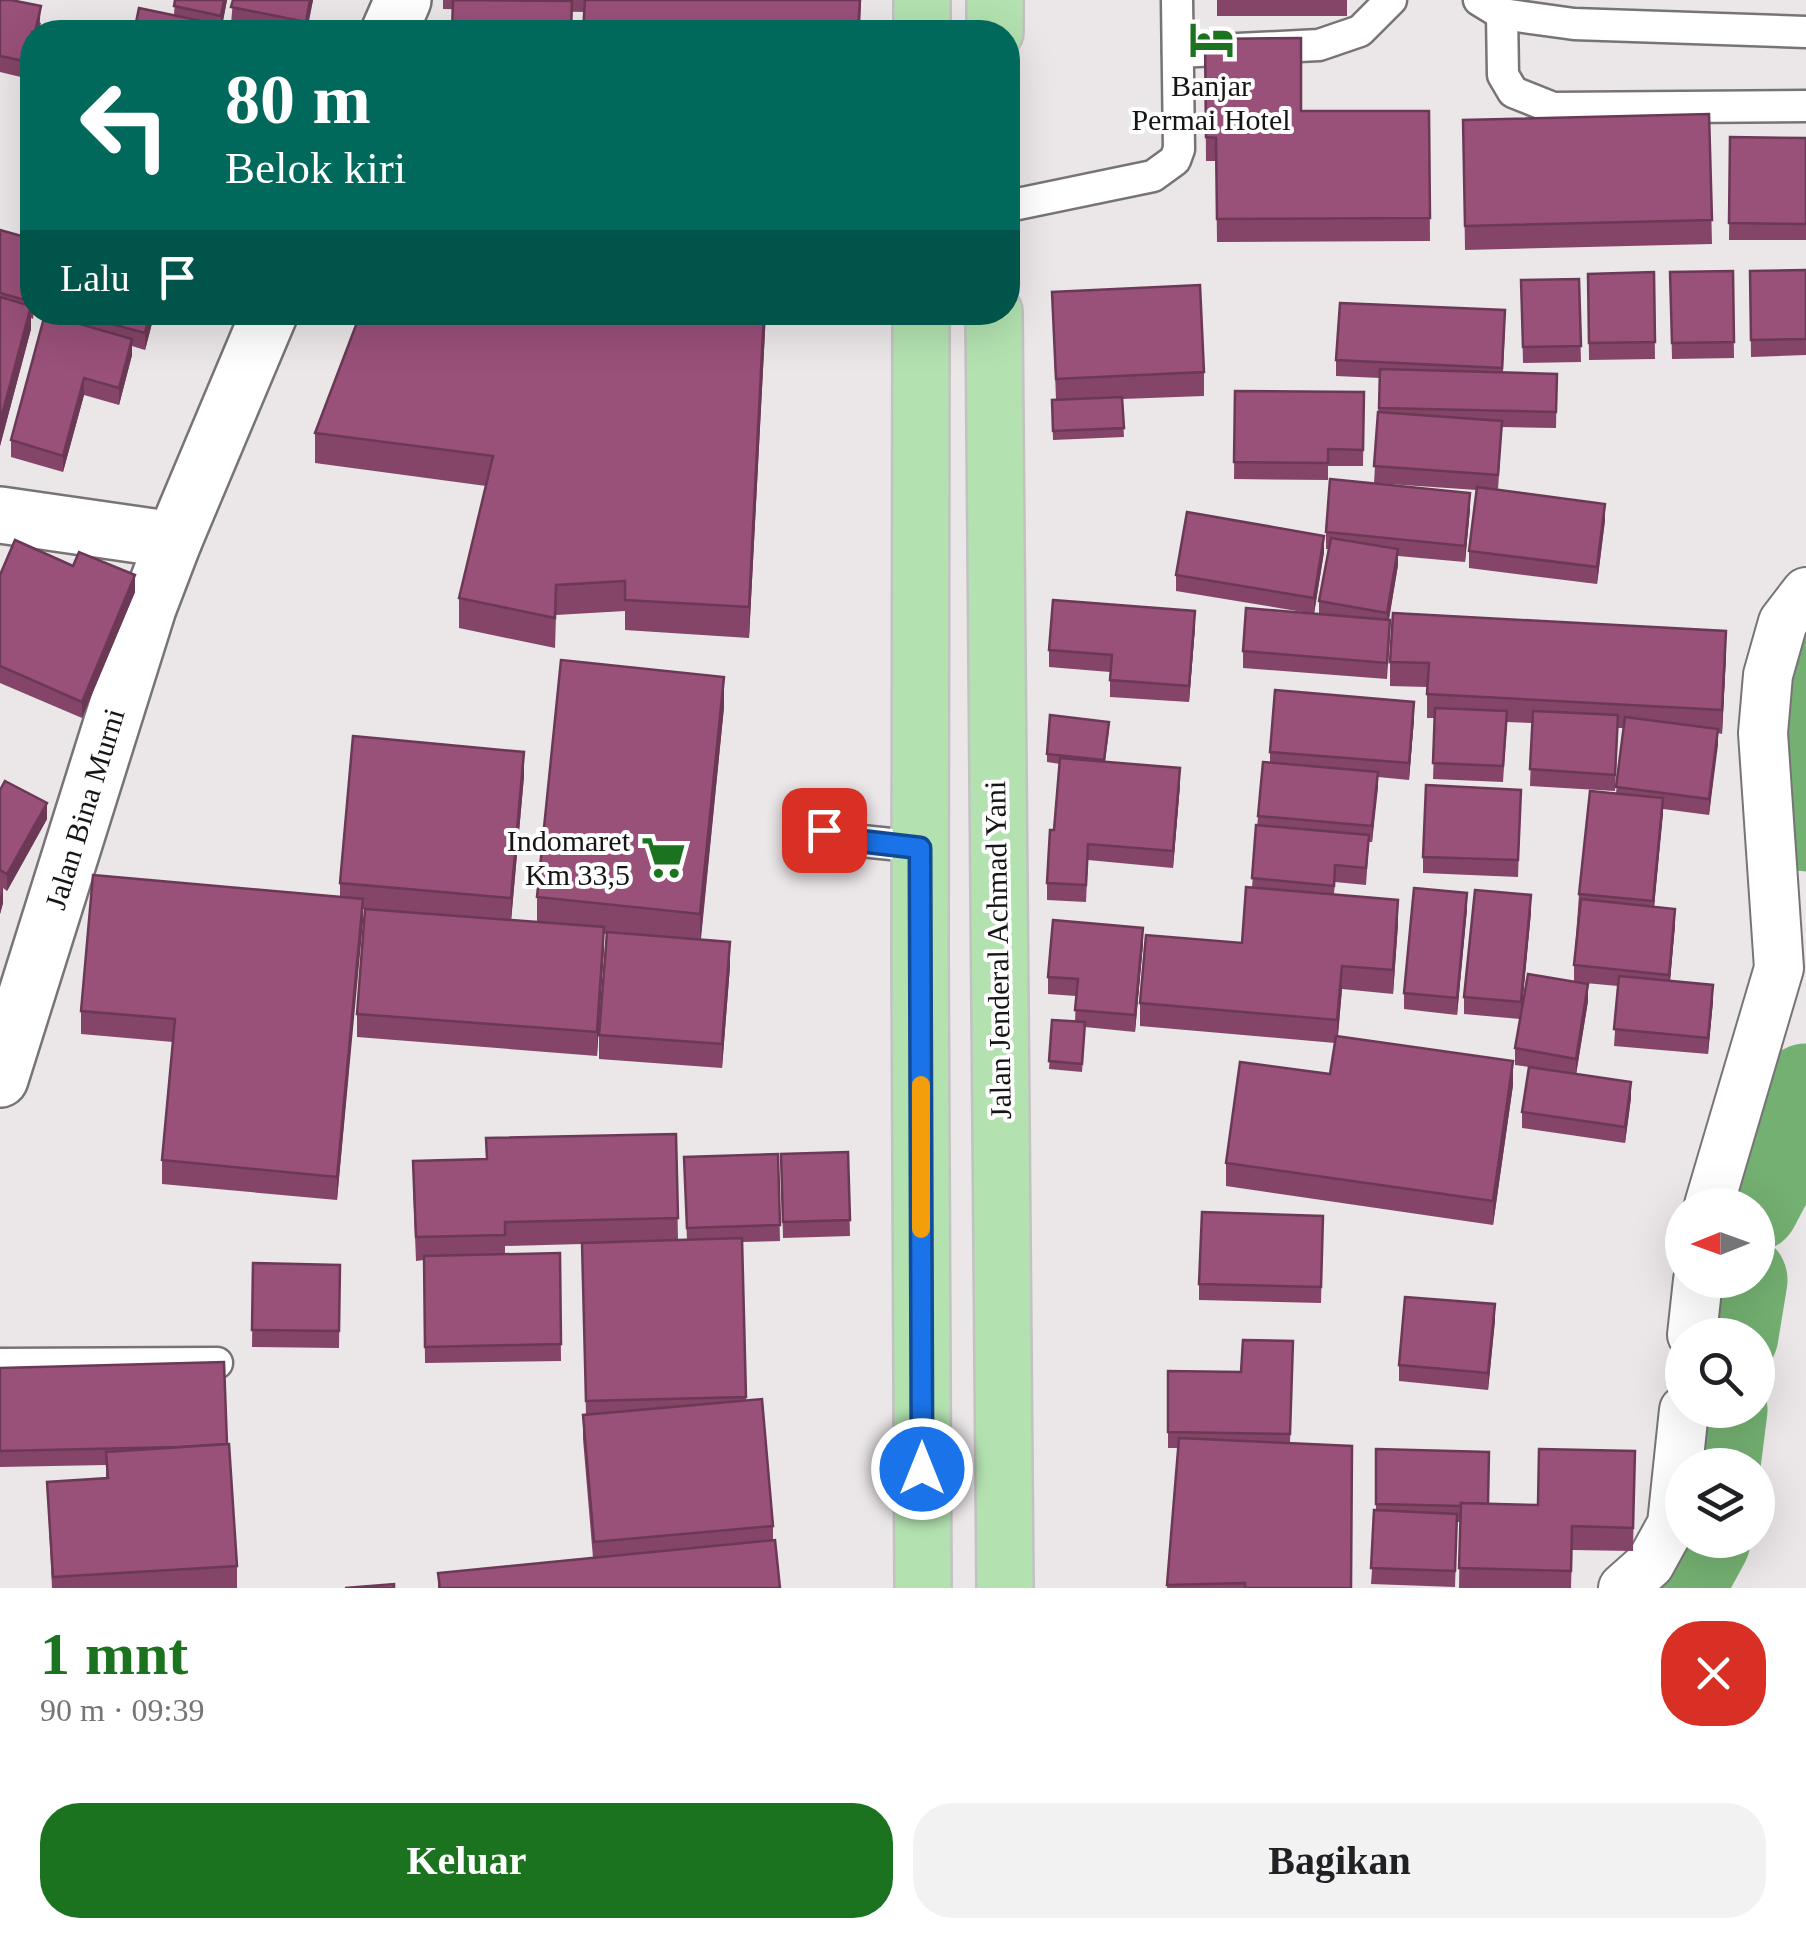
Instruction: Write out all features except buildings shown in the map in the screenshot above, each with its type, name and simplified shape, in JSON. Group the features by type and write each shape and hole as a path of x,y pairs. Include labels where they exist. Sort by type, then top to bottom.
{"highway":[{"path":"921,325 923,1588"},
{"name":"Jalan Jenderal Achmad Yani","path":"994,325 1005,1588"},
{"path":"921,414 994,415"},
{"path":"920,954 998,952"}],"street":[{"name":"Jalan Bina Murni","path":"0,1079 148,608 265,325"},
{"path":"0,515 174,540"},
{"path":"1714,1188 1779,968 1762,733 1768,676 1782,622 1806,592"},
{"path":"1623,1588 1650,1564 1672,1524 1682,1428"}],"lane":[{"path":"1020,204 1154,176 1175,160 1179,149 1177,0"},
{"path":"1178,52 1319,45 1360,31 1391,0"},
{"path":"1806,32 1574,24 1491,7 1503,75 1513,92 1553,108 1806,106"},
{"path":"824,830 852,840 920,848"},
{"path":"0,1364 217,1363"}],"waterway":[{"path":"1806,677 1796,714 1806,824"},
{"path":"1761,1188 1806,1091"},
{"path":"1734,1318 1737,1298"},
{"path":"1715,1448 1718,1428"},
{"path":"1674,1588 1693,1558"}],"slow traffic":[{"path":"921,1085 921,1229"}],"place":[{"name":"Banjar Permai Hotel","path":"1211,39"},
{"name":"Indomaret Km 33,5","path":"663,858"}],"route":[{"path":"824,830 852,840 920,848 922,1469"}]}
